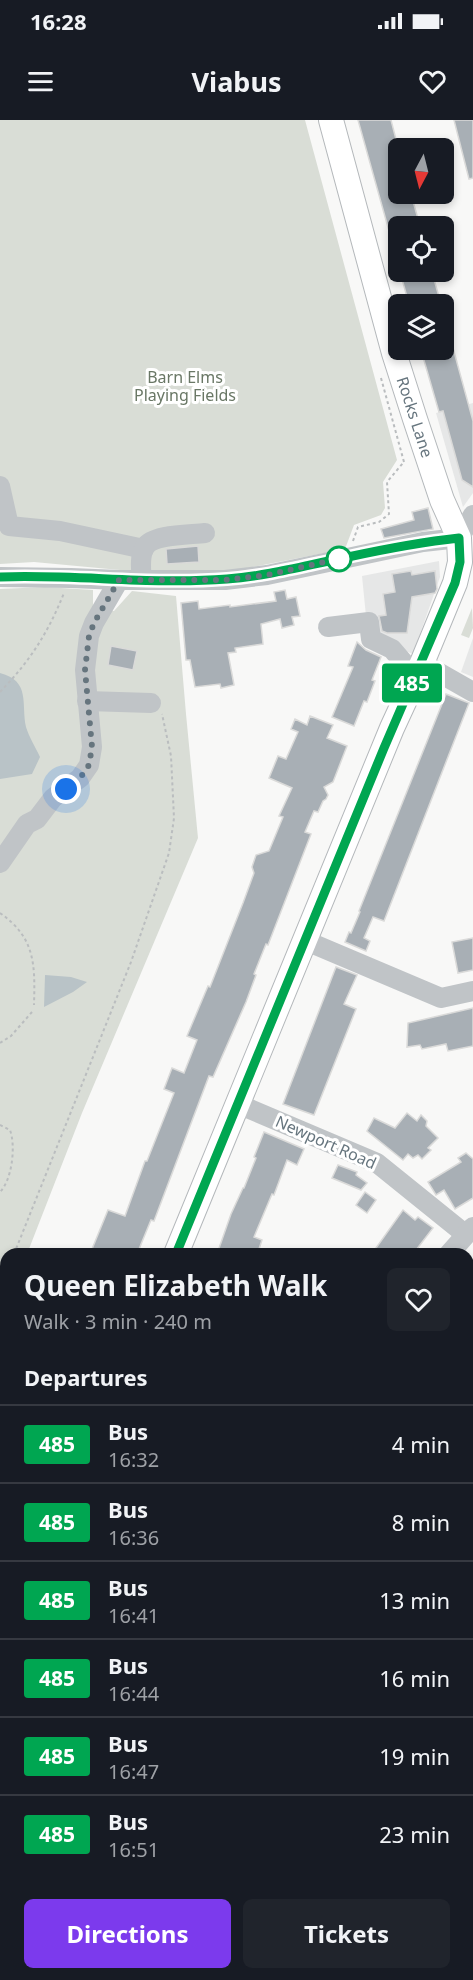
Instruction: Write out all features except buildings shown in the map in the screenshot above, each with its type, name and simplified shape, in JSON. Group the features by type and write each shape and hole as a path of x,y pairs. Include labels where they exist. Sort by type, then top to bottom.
{"main road":[{"name":"Rocks Lane","path":"331,120 414,419 442,500 466,538"},
{"path":"178,1248 304,940 455,583 466,538"}],"street":[{"path":"0,486 9,526 60,531 144,549"},
{"path":"0,578 225,580 267,575 423,542 466,538 473,515"},
{"path":"142,580 141,557 144,549 156,538 205,533"},
{"path":"0,863 27,824 37,819 53,798 80,778 89,765 92,747 85,670 89,636 119,580"},
{"path":"328,627 369,622 371,639 392,649 410,670 419,668 473,692"},
{"path":"87,700 151,703"},
{"path":"304,940 441,998 473,990"},
{"name":"Newport Road","path":"238,1104 377,1163 469,1230"},
{"path":"454,1248 469,1230"}],"path":[{"path":"347,557 358,527 379,522 389,514 387,482 404,462"},
{"path":"0,692 18,674 36,650 54,618 64,592 68,588 70,578"},
{"path":"16,1248 131,962 169,853 174,818 171,756 161,712 151,703"},
{"path":"0,913 20,932 31,949 35,968 34,1005"},
{"path":"0,1043 11,1036 32,1012"},
{"path":"0,1125 10,1130 13,1140 6,1186 0,1192"}],"shaded area":[{"path":"473,403 473,493 463,507 436,413"},
{"path":"439,561 440,577 413,654 368,636 362,576"},
{"path":"473,638 473,677 461,672"},
{"path":"0,673 10,677 21,688 26,727 40,757 32,774 0,779"},
{"path":"45,975 71,977 87,982 44,1007"}],"green space":[{"name":"Barn Elms Playing Fields","path":"0,120 305,120 397,460 383,482 385,508 381,515 354,525 345,549 232,571 152,573 34,562 0,564"},
{"path":"45,587 93,590 93,608 114,611 132,591 176,596 198,838 82,1113 29,1248 0,1248 0,589"},
{"path":"472,608 473,628 469,638 461,635"}],"bus line":[{"name":"485","path":"0,577 225,580 267,575 423,542 459,538 460,562 455,583 304,940 178,1248"}],"route":[{"path":"66,789 80,778 89,765 92,747 85,684 89,636 119,580 225,580 267,575 347,557 339,559"}]}
